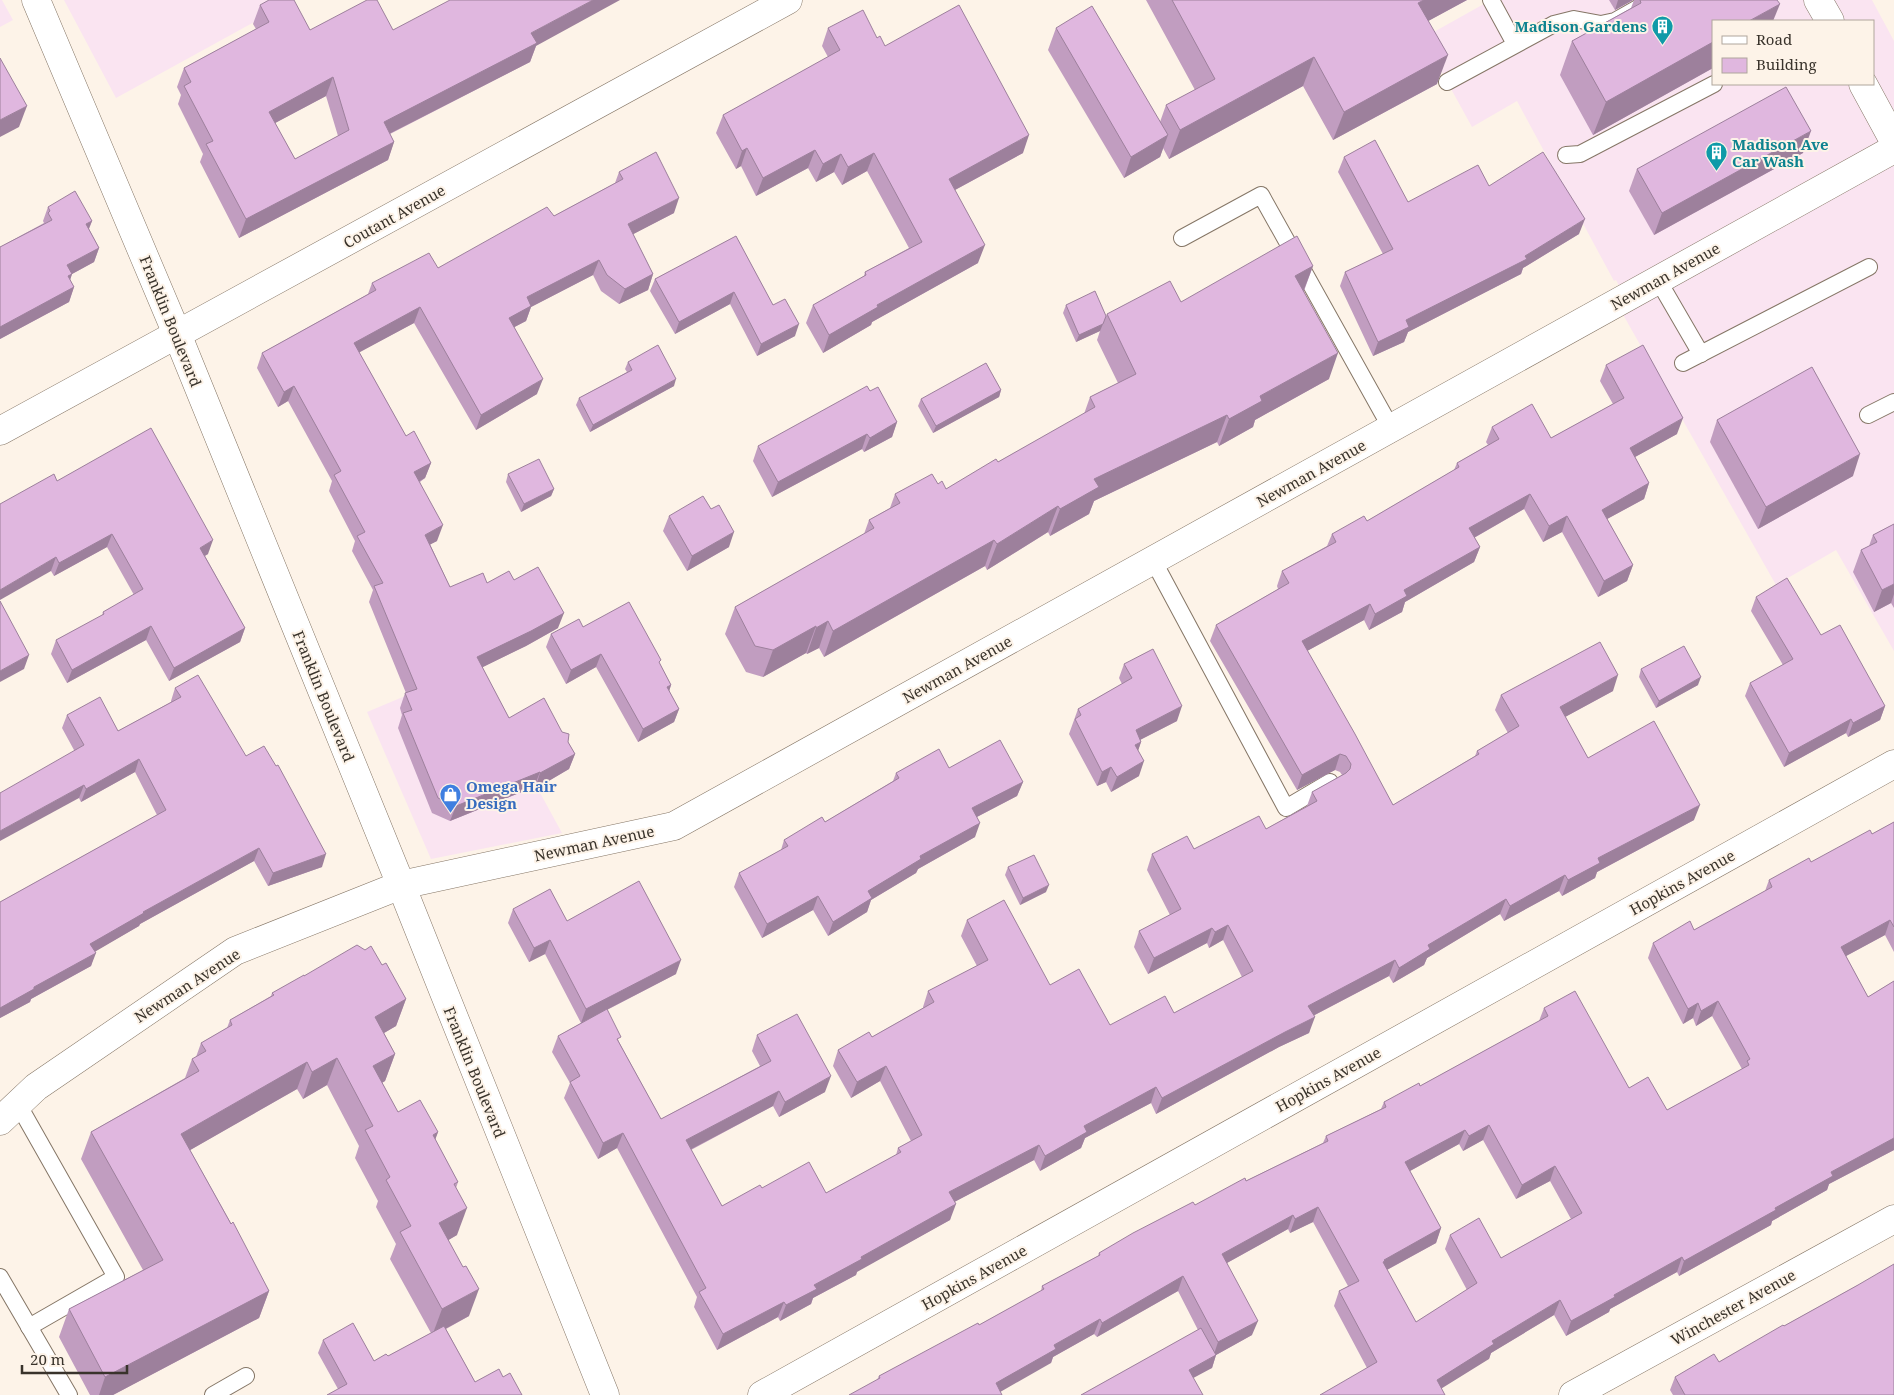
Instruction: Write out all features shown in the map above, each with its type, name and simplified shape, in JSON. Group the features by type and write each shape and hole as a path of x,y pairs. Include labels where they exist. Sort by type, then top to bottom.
{"street":[{"name":"Franklin Boulevard","path":"36,0 177,334 401,885 605,1395"},
{"name":"Coutant Avenue","path":"0,431 788,0"},
{"path":"1818,0 1829,20"},
{"path":"1864,85 1894,141"},
{"name":"Newman Avenue","path":"9,1112 36,1087 235,951 401,885 674,826 1894,149"},
{"name":"Hopkins Avenue","path":"762,1395 1894,764"},
{"name":"Winchester Avenue","path":"1573,1395 1894,1219"}],"lane":[{"path":"1491,0 1514,44"},
{"path":"1447,82 1554,24 1574,18 1601,24 1615,21 1652,0"},
{"path":"1566,155 1580,154 1712,85"},
{"path":"1182,238 1261,195 1391,428"},
{"path":"1683,364 1869,267"},
{"path":"1658,280 1701,354"},
{"path":"1868,415 1894,402"},
{"path":"1153,560 1286,808 1335,780"},
{"path":"9,1112 116,1277 29,1327"},
{"path":"0,1277 69,1395"},
{"path":"213,1395 246,1376"}],"shaded area":[{"path":"0,0 2,0 13,20 0,27"},
{"path":"64,0 294,0 116,98"},
{"path":"1491,0 1872,0 1894,41 1894,651 1836,550 1776,585 1621,311 1630,306 1616,280 1614,281 1517,101 1472,127 1423,38"},
{"path":"472,668 562,833 431,859 367,712"}],"building":[{"path":"269,0 294,0 310,30 367,0 377,0 393,30 450,0 593,0 531,33 537,43 384,122 394,142 246,219 206,144 213,141 184,86 191,82 184,68 269,22 260,5","holes":["333,77 349,130 295,159 269,112"]},
{"path":"1172,0 1424,0 1418,3 1448,55 1344,112 1314,57 1180,130 1166,105 1215,79"},
{"path":"1640,0 1777,0 1780,4 1751,20 1712,20 1712,43 1606,102 1572,41 1641,3"},
{"path":"959,5 1029,135 949,179 985,245 877,305 878,307 829,335 813,305 866,275 865,272 922,242 874,153 848,167 841,154 823,164 815,150 763,178 747,148 742,151 723,115 840,50 828,28 863,10 877,38 880,36 885,46"},
{"path":"1092,6 1168,135 1131,157 1056,28"},
{"path":"0,58 27,106 0,120"},
{"name":"Madison Ave Car Wash","path":"1786,87 1811,131 1662,213 1637,169"},
{"path":"1375,140 1408,202 1478,165 1489,186 1543,152 1585,219 1525,256 1527,259 1406,320 1409,327 1378,342 1345,272 1393,249 1344,157"},
{"path":"656,152 679,198 628,224 653,274 625,289 607,275 599,260 527,297 531,306 509,318 543,379 481,415 420,307 354,343 406,436 414,431 431,463 414,472 443,525 425,535 450,587 483,573 487,583 509,571 514,580 538,567 564,613 477,657 509,718 544,698 562,732 569,734 568,742 575,754 540,773 456,806 438,798 403,713 412,710 405,693 417,689 374,586 383,583 357,536 365,532 334,475 341,471 294,386 284,392 262,353 376,290 372,283 429,253 438,268 547,207 554,216 623,179 619,172"},
{"path":"75,191 92,221 86,224 99,248 67,265 72,274 68,276 74,287 0,327 0,247 52,220 48,213 50,211 48,207"},
{"path":"736,236 773,305 785,299 799,324 761,344 734,292 679,322 655,279"},
{"path":"1297,236 1313,266 1295,276 1338,353 1260,396 1262,401 1229,419 1227,415 1094,479 1099,487 1060,509 1058,506 997,544 994,540 833,631 828,621 773,650 755,646 735,607 874,528 869,520 900,503 895,494 932,474 938,484 942,481 946,489 996,459 998,462 1095,407 1090,397 1136,374 1107,314 1170,281 1181,302"},
{"path":"1095,291 1106,316 1103,324 1079,335 1066,305"},
{"path":"658,345 676,379 593,425 579,398 632,370 628,362"},
{"path":"1643,345 1683,418 1630,448 1649,483 1602,510 1633,565 1604,581 1567,516 1549,526 1530,494 1469,528 1480,547 1404,590 1407,596 1375,614 1370,604 1302,641 1393,805 1479,754 1477,751 1519,726 1501,695 1600,642 1618,675 1560,707 1588,758 1654,721 1700,805 1598,858 1600,863 1568,880 1565,875 1510,906 1506,899 1428,945 1430,949 1399,968 1395,960 1308,1006 1315,1017 1162,1098 1156,1087 1084,1126 1087,1132 1045,1156 1039,1145 949,1192 956,1204 814,1285 817,1289 786,1305 784,1302 723,1334 699,1292 706,1288 623,1133 603,1143 570,1082 580,1076 558,1036 607,1009 621,1037 617,1039 661,1119 771,1061 757,1035 797,1014 831,1076 785,1102 779,1091 686,1140 722,1206 760,1185 762,1188 809,1162 826,1193 901,1152 898,1148 922,1135 886,1066 857,1082 838,1050 869,1032 872,1037 934,1002 928,991 988,960 967,920 1004,900 1050,985 1079,969 1110,1025 1165,996 1174,1013 1253,971 1228,925 1215,932 1212,928 1154,958 1139,931 1181,909 1152,854 1187,836 1194,849 1259,816 1266,829 1317,801 1312,792 1346,773 1350,769 1351,764 1346,756 1340,754 1302,775 1216,625 1289,583 1282,571 1336,542 1332,534 1364,516 1367,521 1459,467 1457,463 1499,439 1492,427 1532,404 1551,438 1624,398 1606,365"},
{"path":"986,363 1001,390 936,426 921,399"},
{"path":"1812,367 1860,454 1766,507 1717,420"},
{"path":"867,386 870,391 878,387 897,422 870,438 867,434 778,482 758,446"},
{"path":"151,428 213,540 200,548 245,628 174,668 151,626 72,670 56,640 104,614 103,612 143,589 112,534 59,563 56,557 0,590 0,504 54,474 57,481"},
{"path":"539,459 554,489 524,504 508,474"},
{"path":"703,496 711,509 719,505 734,532 692,556 669,516"},
{"path":"1894,524 1894,584 1882,590 1861,550 1877,542 1873,535"},
{"path":"1787,578 1821,635 1840,625 1885,706 1853,723 1851,719 1789,753 1750,683 1793,659 1756,597"},
{"path":"0,601 29,655 0,671"},
{"path":"629,602 661,660 659,662 671,685 667,687 679,709 643,729 601,654 571,670 551,634 579,619 583,627"},
{"path":"1684,646 1701,677 1659,701 1641,669"},
{"path":"1153,649 1182,706 1136,730 1141,742 1135,745 1144,761 1117,777 1111,767 1102,772 1075,719 1081,715 1078,709 1132,678 1124,664"},
{"path":"198,675 246,756 264,746 276,766 278,765 326,854 273,873 259,848 143,912 90,944 96,953 0,1008 0,902 166,810 139,759 86,789 84,785 0,831 0,793 84,745 67,715 100,697 118,731 181,697 175,688"},
{"path":"1000,740 1023,782 972,808 980,823 920,856 921,859 868,891 872,898 833,922 818,896 767,924 739,873 788,846 784,840 822,817 825,822 899,778 896,773 939,749 949,768"},
{"path":"1894,822 1894,927 1890,920 1841,947 1868,997 1894,981 1894,1138 1831,1172 1833,1176 1775,1208 1776,1210 1684,1261 1682,1257 1571,1321 1560,1300 1492,1341 1494,1344 1437,1380 1445,1395 1320,1395 1377,1362 1339,1291 1359,1281 1318,1207 1295,1219 1293,1215 1222,1254 1258,1321 1218,1342 1183,1276 1102,1323 1100,1319 1054,1345 1056,1349 996,1383 1002,1395 849,1395 880,1378 879,1376 978,1323 979,1325 1044,1289 1042,1286 1100,1255 1099,1253 1133,1233 1193,1202 1195,1205 1245,1178 1246,1181 1328,1141 1326,1136 1386,1107 1384,1102 1419,1083 1420,1086 1548,1016 1544,1008 1575,991 1629,1088 1648,1077 1667,1110 1749,1065 1747,1061 1750,1059 1718,1001 1701,1011 1698,1003 1688,1009 1653,943 1690,921 1694,930 1772,887 1769,880 1809,858 1811,862 1870,830 1872,834","holes":["1489,1125 1522,1185 1555,1166 1582,1213 1501,1258 1479,1218 1450,1235 1477,1283 1416,1322 1383,1262 1441,1228 1405,1162 1465,1130 1469,1136"]},
{"path":"1034,855 1049,885 1023,898 1008,867"},
{"path":"639,881 681,960 586,1009 550,940 534,948 513,909 550,889 567,921"},
{"path":"357,945 365,950 371,946 382,965 386,963 406,999 375,1017 395,1054 373,1066 398,1112 420,1100 438,1132 433,1135 458,1182 454,1184 467,1208 439,1223 463,1267 466,1266 479,1289 442,1309 400,1232 411,1226 386,1180 390,1177 365,1130 373,1126 337,1058 312,1072 307,1062 181,1134 231,1224 233,1222 269,1291 105,1377 69,1309 163,1260 91,1132 199,1071 192,1059 206,1051 201,1043 232,1025 230,1020 274,995 272,993"},
{"path":"1894,1264 1894,1395 1685,1395 1675,1377 1714,1354 1719,1362"},
{"path":"353,1323 374,1361 386,1354 388,1356 444,1326 475,1382 499,1369 503,1377 510,1373 522,1395 327,1395 347,1384 323,1340"},
{"path":"1201,1328 1216,1355 1189,1370 1203,1395 1081,1395"}],"place":[{"name":"Madison Gardens","path":"1663,45"},
{"name":"Madison Ave Car Wash","path":"1716,172"},
{"name":"Omega Hair Design","path":"450,814"}]}
